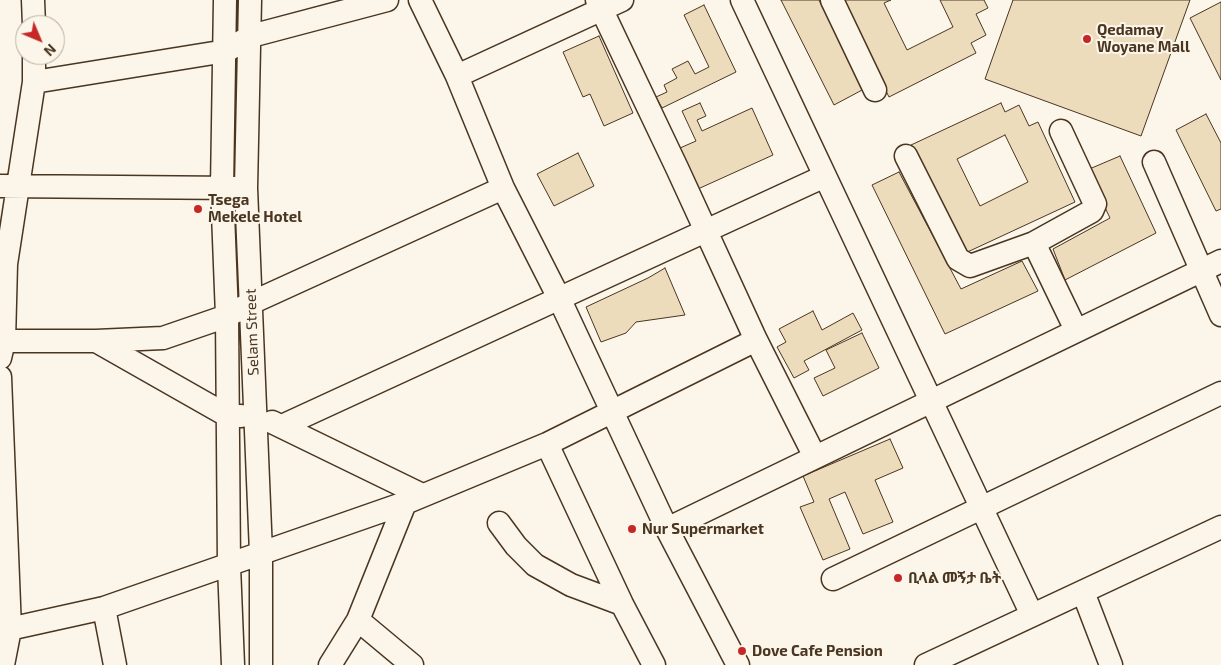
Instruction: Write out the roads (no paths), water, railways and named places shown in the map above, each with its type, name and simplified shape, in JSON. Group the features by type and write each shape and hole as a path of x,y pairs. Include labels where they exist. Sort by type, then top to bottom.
{"street":[{"path":"33,0 34,15"},
{"name":"Selam Street","path":"225,0 226,50 222,188 227,316 229,566 233,665"},
{"name":"Selam Street","path":"250,0 251,36 246,188 260,553 261,665"},
{"path":"34,82 226,50 251,36 387,0"},
{"path":"420,0 457,76 503,188 559,298 667,529 738,665"},
{"path":"457,76 599,5 622,0"},
{"path":"742,0 1032,615"},
{"path":"832,0 876,90"},
{"path":"599,5 756,340 815,457"},
{"path":"34,65 34,82 9,186 2,347 163,338 227,316 251,303 503,188"},
{"path":"906,156 958,259 964,265 970,266 1034,243 1092,211 1095,204 1061,131"},
{"path":"1154,162 1200,271 1221,315"},
{"path":"282,426 825,176"},
{"path":"9,186 246,188"},
{"path":"1034,243 1076,330"},
{"path":"667,529 1221,260"},
{"path":"5,630 104,608 229,566 260,553 414,499 547,444 756,340"},
{"path":"96,342 228,416 254,416 282,426 414,499"},
{"path":"0,377 5,630 3,665"},
{"path":"833,579 1221,393"},
{"path":"547,444 622,604 654,665"},
{"path":"330,665 358,620 414,499"},
{"path":"499,523 516,546 535,565 571,585 622,604"},
{"path":"926,665 1221,527"},
{"path":"1083,592 1111,665"},
{"path":"104,608 115,665"},
{"path":"358,620 412,665"}],"place":[{"name":"Qedamay Woyane Mall","path":"1087,39"},
{"name":"Tsega Mekele Hotel","path":"198,209"},
{"name":"Nur Supermarket","path":"632,529"},
{"name":"ቢላል መኝታ ቤት","path":"898,578"},
{"name":"Dove Cafe Pension","path":"742,651"}]}
